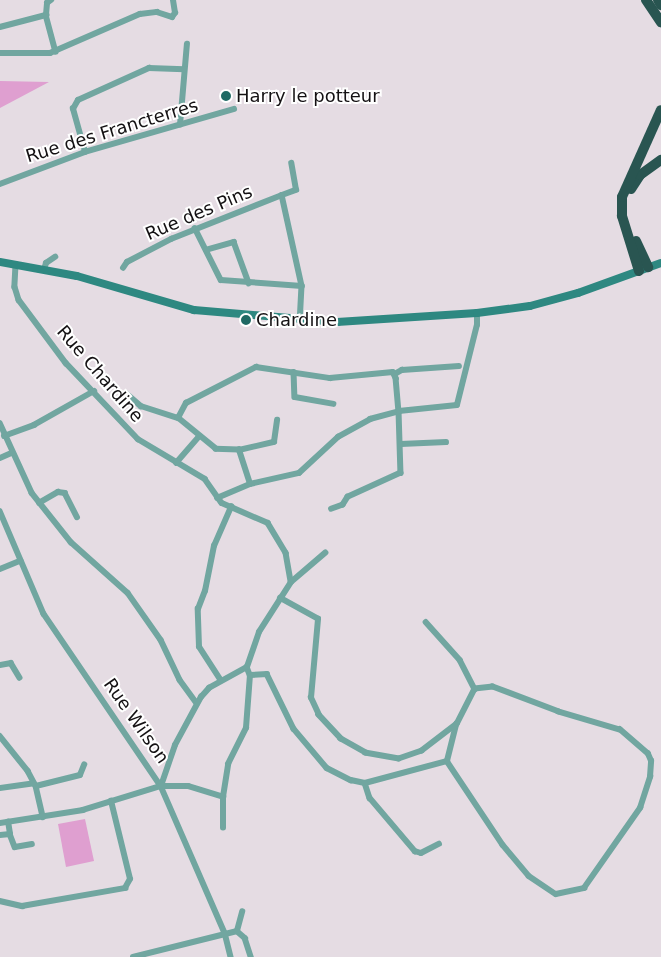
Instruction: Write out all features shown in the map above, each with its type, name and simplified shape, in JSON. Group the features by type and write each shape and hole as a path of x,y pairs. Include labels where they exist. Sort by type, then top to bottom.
{"highway":[{"path":"654,3 661,22"},
{"path":"654,3 661,31"},
{"path":"644,269 622,216 622,197 661,110"},
{"path":"644,269 629,221 627,202 634,181 645,169 661,160"}],"main road":[{"path":"0,262 44,270 194,310 337,322 477,313 554,300 661,263"}],"street":[{"path":"51,0 47,3 46,15 56,52"},
{"path":"0,53 56,52 140,14 157,12 172,17 175,13 173,0"},
{"path":"0,27 46,15"},
{"path":"180,125 187,44"},
{"path":"85,152 73,109 78,100 149,68 184,69"},
{"name":"Rue des Francterres","path":"0,184 85,152 234,109"},
{"path":"291,163 296,190 282,195 286,204 302,286 300,320"},
{"name":"Rue des Pins","path":"123,268 127,262 195,228 282,195"},
{"path":"195,228 221,280 302,286"},
{"path":"206,250 234,242 249,282"},
{"path":"44,270 46,263 55,257"},
{"name":"Rue Chardine","path":"16,265 14,287 19,300 66,364 94,391 133,435 205,479 217,498 231,507 268,523 286,553 291,582"},
{"path":"217,498 250,484 299,473 346,432 370,419 400,411 457,406 477,325 477,313"},
{"path":"396,374 402,370 459,366"},
{"path":"178,418 186,403 244,371 261,367 336,378 390,372 396,374"},
{"path":"294,372 294,397 332,404"},
{"path":"332,509 343,505 348,497 400,476 400,411 396,374"},
{"path":"4,436 34,425 94,391"},
{"path":"126,393 141,406 178,418 199,437"},
{"path":"176,463 202,434 219,450 239,450 272,444 277,420"},
{"path":"0,423 11,453 39,503 71,542 128,593 161,640 180,680 197,703"},
{"path":"401,444 446,442"},
{"path":"239,450 250,484"},
{"path":"0,458 11,453"},
{"path":"39,503 58,492 65,493 77,517"},
{"path":"222,681 199,647 198,609 205,591 214,546 231,507"},
{"name":"Rue Wilson","path":"0,511 44,614 161,786 225,933 231,957"},
{"path":"224,828 223,797 228,764 246,728 250,675 247,667 259,632 291,582 325,553"},
{"path":"0,569 20,561"},
{"path":"280,598 318,619 310,698 319,715 341,738 366,753 399,759 422,751 456,724"},
{"path":"426,622 460,660 475,689"},
{"path":"0,665 11,663 20,678"},
{"path":"161,786 175,745 197,703 209,688 247,667"},
{"path":"250,675 267,674 294,729 327,768 365,783 447,761"},
{"path":"493,687 560,712 612,727 648,754 651,761 650,777 635,815 584,888 556,894 529,876 503,845 447,761 456,724 475,689 493,687"},
{"path":"0,736 22,762 35,785 43,817"},
{"path":"0,788 35,785 80,775 84,766"},
{"path":"365,783 370,798 415,851 421,853 438,844"},
{"path":"0,823 43,817 111,801 161,786 188,786 223,797"},
{"path":"0,901 22,906 125,888 130,879 111,801"},
{"path":"8,822 15,848 32,844"},
{"path":"0,835 10,834"},
{"path":"237,931 242,912"},
{"path":"133,957 237,931"},
{"path":"237,931 245,938 251,957"}],"shaded area":[{"path":"0,81 49,82 0,108"},
{"path":"85,819 94,861 66,867 58,824"}],"place":[{"name":"Harry le potteur","path":"226,96"},
{"name":"Chardine","path":"246,320"}]}
